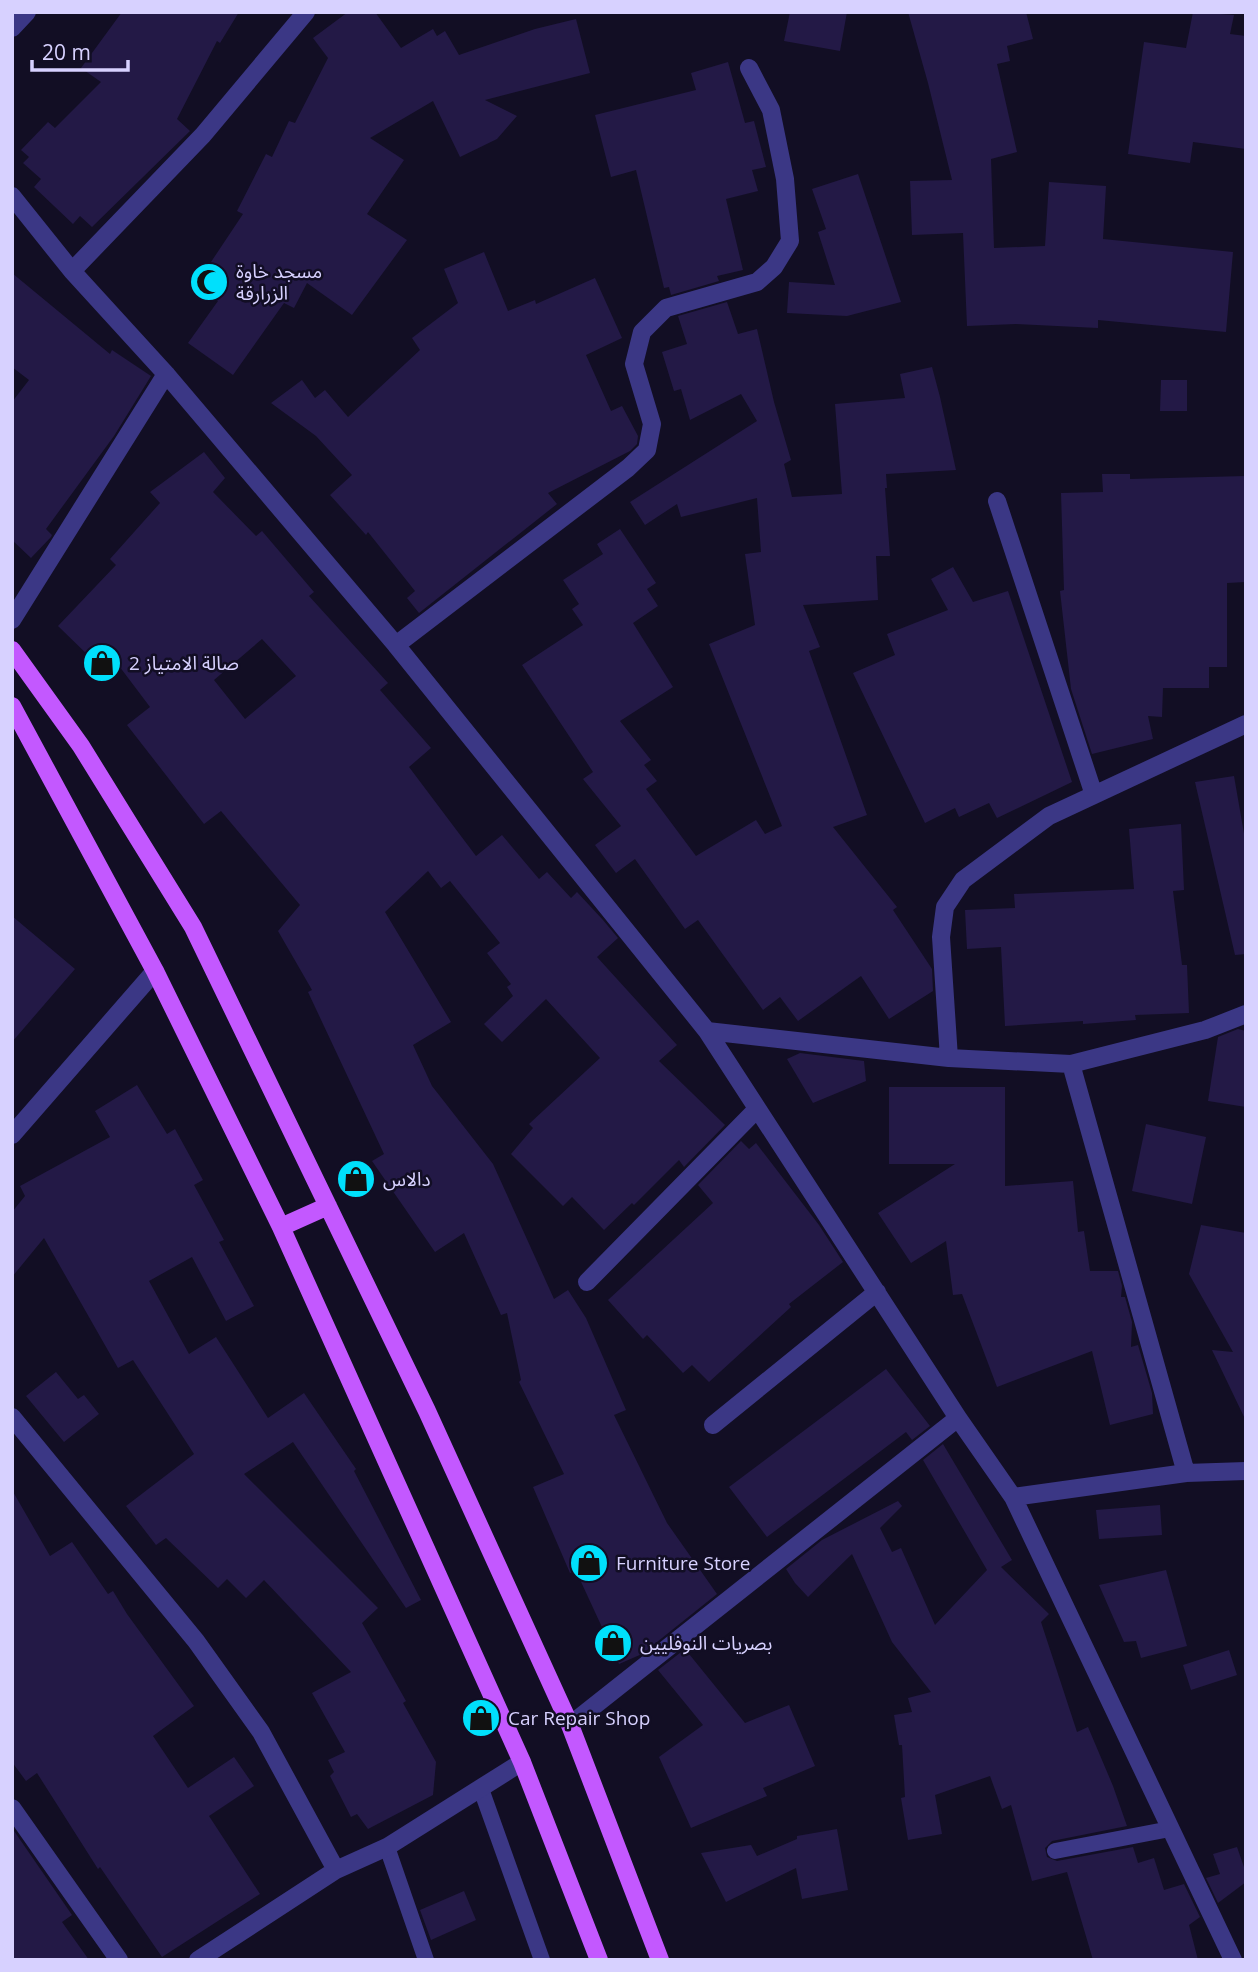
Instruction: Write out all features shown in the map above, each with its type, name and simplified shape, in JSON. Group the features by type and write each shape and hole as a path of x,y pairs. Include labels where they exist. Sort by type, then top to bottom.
{"main road":[{"path":"12,650 81,746 193,928 427,1411 570,1725 660,1960"},
{"path":"12,706 155,971 281,1227 522,1762 599,1960"},
{"path":"281,1227 328,1206"}],"street":[{"path":"12,28 27,12"},
{"path":"72,271 203,135 306,12"},
{"path":"396,645 628,468 647,450 652,424 634,364 642,332 666,308 757,282 774,267 790,240 785,179 771,110 749,68"},
{"path":"12,196 72,271 166,374 396,645 707,1031 958,1418 1013,1497 1233,1960"},
{"path":"12,620 166,374"},
{"path":"997,501 1094,795"},
{"path":"949,1058 941,937 945,907 963,880 1049,816 1246,724"},
{"path":"12,1135 155,971"},
{"path":"707,1031 949,1058 1071,1065 1205,1030 1246,1014"},
{"path":"1071,1065 1186,1473"},
{"path":"587,1282 757,1109"},
{"path":"712,1425 877,1292"},
{"path":"12,1416 203,1651 261,1732 336,1870"},
{"path":"570,1725 958,1418"},
{"path":"1013,1497 1186,1473 1246,1471"},
{"path":"198,1960 336,1870 387,1847 522,1762"},
{"path":"12,1808 119,1960"}],"lane":[{"path":"481,1789 542,1960"},
{"path":"1055,1851 1170,1829"},
{"path":"387,1847 426,1960"}],"building":[{"path":"122,12 239,12 220,43 217,41 177,119 190,131 92,227 80,216 73,224 34,187 41,179 23,163 29,157 21,150 48,122 55,128 101,82 81,68"},
{"path":"348,12 375,12 401,48 433,29 437,36 445,31 459,55 535,29 576,19 590,73 485,100 517,116 497,139 460,157 433,101 370,138 404,160 367,214 407,240 352,315 307,283 294,308 284,303 233,375 188,343 218,301 193,289 243,214 237,211 266,154 272,157 289,121 295,123 328,58 313,38"},
{"path":"790,12 847,12 840,51 784,41"},
{"path":"908,12 1026,12 1033,39 1007,46 1010,61 997,64 1017,152 991,159 994,248 1045,246 1049,182 1106,186 1103,239 1233,252 1226,332 1098,320 1098,328 1016,324 967,326 963,233 912,235 910,181 952,180"},
{"path":"1193,12 1234,15 1230,34 1246,36 1246,149 1193,142 1190,163 1128,154 1144,42 1186,48"},
{"path":"728,62 745,123 754,121 766,167 752,170 758,191 726,199 743,270 717,276 719,281 671,295 669,287 664,288 636,170 611,177 595,115 696,90 691,73"},
{"path":"858,174 901,302 847,316 787,313 789,282 835,285 818,232 826,229 812,189"},
{"path":"484,252 508,311 535,300 536,304 595,278 622,338 586,355 611,411 622,406 638,436 637,444 630,451 548,493 557,504 419,613 407,598 415,591 368,532 366,535 330,495 352,475 316,436 271,403 302,380 315,398 325,390 348,417 420,350 412,338 458,303 444,269"},
{"path":"12,273 110,354 112,350 151,376 114,436 46,529 51,537 31,558 12,540 12,402 29,380 12,367"},
{"path":"727,302 738,334 757,329 791,460 784,464 792,497 842,494 835,404 905,398 900,374 932,367 940,397 956,470 886,474 890,556 876,556 878,600 803,605 820,647 809,651 867,815 833,827 897,907 893,910 932,969 933,991 889,1019 861,976 798,1021 780,997 763,1010 698,920 685,929 635,859 616,873 595,845 621,826 583,779 593,772 522,665 583,625 572,609 579,604 563,580 603,554 597,544 620,529 656,583 647,589 658,606 633,623 673,687 620,721 651,760 644,765 657,781 646,789 696,856 756,820 765,834 782,826 709,644 755,625 745,554 761,552 757,498 681,517 677,504 645,525 630,502 757,421 741,394 690,420 681,389 674,391 662,352 687,344 678,316"},
{"path":"1161,380 1187,380 1187,411 1160,411"},
{"path":"204,452 225,478 213,492 256,536 262,531 314,592 309,596 388,683 380,690 431,748 409,767 476,856 502,835 539,879 547,872 571,898 577,892 603,920 618,938 597,957 677,1045 659,1061 725,1125 684,1167 679,1160 634,1205 632,1203 604,1230 572,1197 563,1206 511,1154 533,1128 529,1124 600,1058 546,999 502,1042 484,1024 513,996 507,987 511,984 487,953 500,943 450,881 441,888 428,871 385,912 451,1022 413,1045 432,1086 493,1164 554,1299 568,1290 586,1318 626,1410 614,1415 667,1523 717,1594 642,1654 619,1664 576,1571 570,1573 533,1487 564,1474 519,1382 521,1380 507,1313 501,1315 464,1233 435,1252 372,1161 384,1154 308,992 312,990 278,931 300,905 221,811 204,824 127,725 150,707 107,650 95,662 58,626 116,565 110,559 160,503 150,492","holes":["262,639 296,676 245,719 214,680"]},
{"path":"1102,474 1130,474 1130,479 1246,476 1246,582 1227,583 1227,667 1209,667 1209,688 1163,688 1162,717 1148,716 1153,739 1092,754 1071,689 1060,591 1064,590 1061,493 1103,492"},
{"path":"953,567 973,602 1008,591 1072,782 997,818 989,803 959,817 955,808 925,823 853,673 895,655 887,634 948,610 931,579"},
{"path":"1234,776 1246,845 1246,954 1235,955 1195,782"},
{"path":"1181,824 1184,890 1173,891 1182,965 1187,965 1189,1013 1135,1015 1136,1020 1083,1024 1083,1021 1005,1026 1001,947 967,949 965,910 1015,908 1014,894 1134,889 1129,829"},
{"path":"12,916 75,969 12,1042"},
{"path":"1238,1029 1246,1031 1246,1107 1208,1101 1218,1037"},
{"path":"800,1053 864,1061 866,1081 813,1103 787,1059"},
{"path":"137,1085 167,1134 175,1129 203,1180 194,1185 224,1240 219,1242 254,1306 226,1321 192,1257 149,1281 189,1354 216,1337 268,1418 304,1393 356,1469 354,1471 421,1600 406,1608 293,1442 244,1474 378,1608 362,1623 406,1701 403,1703 436,1762 433,1795 368,1829 357,1814 351,1817 330,1776 334,1772 328,1760 345,1752 312,1693 351,1672 264,1580 246,1598 227,1579 218,1588 166,1538 156,1545 126,1506 194,1454 133,1360 118,1368 44,1238 12,1277 12,1212 25,1196 20,1186 110,1137 95,1111"},
{"path":"889,1087 1005,1087 1005,1186 1073,1181 1078,1232 1084,1231 1090,1271 1118,1271 1122,1286 1121,1297 1125,1297 1132,1322 1131,1347 1138,1345 1152,1393 1153,1414 1110,1425 1092,1351 997,1387 962,1294 953,1295 946,1241 911,1263 878,1213 955,1164 889,1164"},
{"path":"1146,1124 1206,1137 1192,1204 1132,1191"},
{"path":"741,1141 749,1149 756,1143 819,1225 843,1262 789,1304 791,1307 709,1382 692,1365 683,1373 647,1335 643,1339 608,1300 713,1203 698,1185"},
{"path":"1201,1225 1246,1233 1246,1421 1212,1350 1233,1352 1189,1274"},
{"path":"886,1369 930,1426 912,1440 906,1432 767,1537 729,1487"},
{"path":"56,1372 78,1399 84,1395 99,1414 64,1442 26,1396"},
{"path":"943,1444 1012,1560 1001,1567 1049,1614 1041,1622 1077,1732 1088,1727 1127,1826 1052,1841 1045,1848 1047,1857 1057,1861 1133,1847 1138,1863 1154,1858 1164,1890 1184,1884 1200,1917 1189,1925 1198,1960 1093,1960 1067,1872 1032,1881 1011,1805 1002,1809 990,1776 935,1795 942,1834 908,1840 901,1798 905,1797 902,1745 899,1745 894,1715 912,1712 908,1698 931,1692 892,1642 852,1554 808,1597 786,1569 822,1540 898,1501 902,1506 880,1528 892,1552 901,1548 935,1625 987,1570 923,1460"},
{"path":"12,1490 50,1556 72,1542 108,1594 113,1591 194,1706 153,1736 188,1788 234,1757 254,1786 209,1816 260,1894 162,1957 100,1867 98,1869 37,1773 26,1781 12,1762"},
{"path":"1160,1505 1162,1535 1099,1539 1096,1510"},
{"path":"1166,1570 1187,1646 1141,1658 1136,1641 1124,1642 1099,1585"},
{"path":"685,1649 745,1723 789,1705 815,1766 763,1788 767,1796 691,1828 659,1757 703,1725 658,1670"},
{"path":"1229,1650 1237,1675 1191,1690 1183,1665"},
{"path":"12,1828 72,1915 62,1922 89,1960 12,1960"},
{"path":"837,1829 848,1890 802,1899 796,1868 726,1902 701,1853 751,1845 757,1856 797,1839 797,1836"},
{"path":"1237,1847 1244,1867 1246,1866 1246,1882 1218,1903 1206,1878 1220,1874 1213,1854"},
{"path":"464,1891 476,1920 431,1940 420,1910"}],"place":[{"name":"مسجد خاوة الزرارقة","path":"209,282"},
{"name":"صالة الامتياز 2","path":"102,663"},
{"name":"دالاس","path":"356,1179"},
{"name":"Furniture Store","path":"589,1563"},
{"name":"بصريات النوفليين","path":"613,1643"},
{"name":"Car Repair Shop","path":"481,1718"}]}
